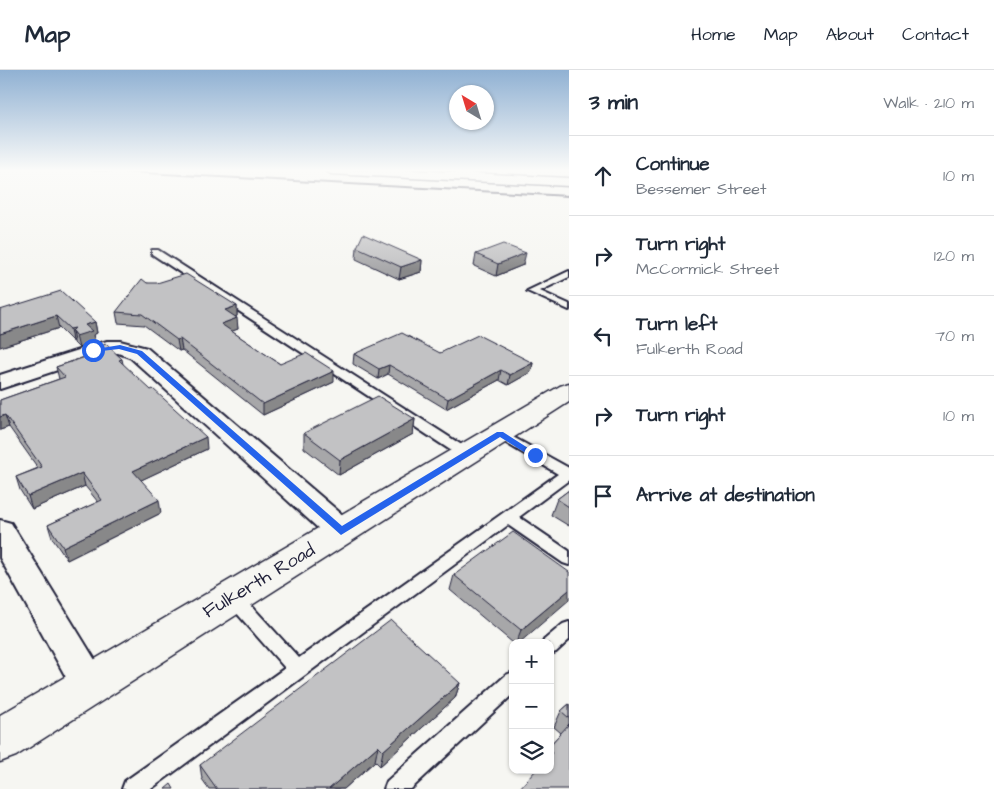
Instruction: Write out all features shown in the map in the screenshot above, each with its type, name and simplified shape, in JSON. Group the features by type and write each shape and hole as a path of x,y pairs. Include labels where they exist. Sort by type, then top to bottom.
{"street":[{"path":"0,382 93,350 120,347 139,353 341,531"},
{"name":"Fulkerth Road","path":"0,740 569,391"},
{"path":"0,531 90,685"}],"lane":[{"path":"155,252 466,454"},
{"path":"569,274 532,291 569,306"},
{"path":"133,789 568,474 500,434"},
{"path":"508,517 569,559"},
{"path":"233,597 298,670"},
{"path":"554,642 569,629"},
{"path":"395,789 510,684"}],"building":[{"path":"363,234 422,260 401,267 357,247"},
{"path":"503,244 526,253 498,264 476,254"},
{"path":"186,274 237,306 225,310 237,318 221,324 280,364 306,353 334,371 263,404 180,339 177,340 142,314 116,312 142,279 147,283 157,283"},
{"path":"61,291 95,322 85,325 92,331 76,336 72,331 75,328 70,329 56,316 0,334 0,310"},
{"path":"402,333 440,353 478,335 533,363 510,375 501,370 448,399 389,365 379,369 354,354"},
{"path":"106,344 122,359 119,360 151,390 153,389 206,437 133,471 159,500 63,547 48,525 102,500 82,473 28,496 16,477 42,467 5,415 0,417 0,400 65,377 56,367 94,354 89,350"},
{"path":"378,396 415,419 340,460 304,433"},
{"path":"569,490 569,507 557,499"},
{"path":"513,532 569,572 569,590 521,630 454,575"},
{"path":"391,620 460,683 383,751 378,746 329,789 217,789 200,765"},
{"path":"569,704 569,718 561,711"},
{"path":"569,724 569,789 519,789 532,774 554,774 554,741"},
{"path":"171,784 174,789 165,789"}],"route":[{"path":"93,350 120,347 130,348 139,353 341,531 500,434 535,455"}]}
